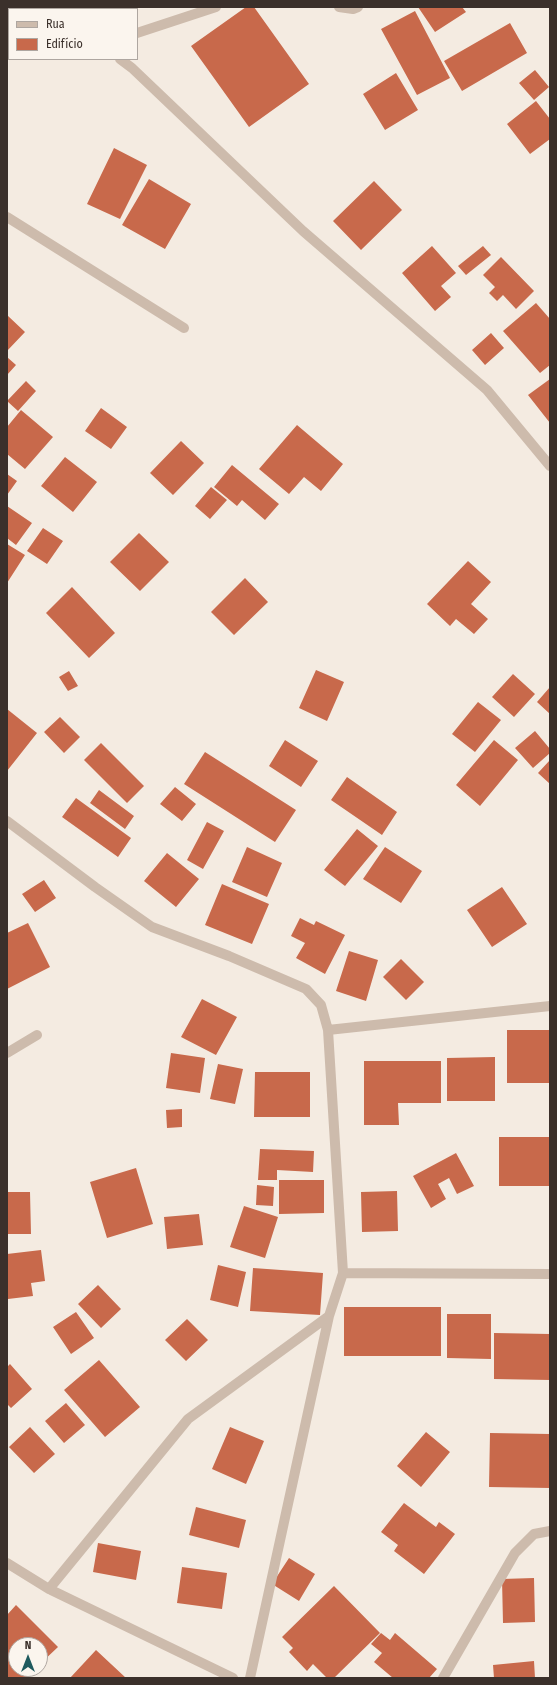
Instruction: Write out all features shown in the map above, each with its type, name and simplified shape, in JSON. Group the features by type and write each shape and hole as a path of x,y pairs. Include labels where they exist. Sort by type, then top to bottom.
{"street":[{"path":"138,33 216,7"},
{"path":"339,7 353,9 358,7"},
{"path":"121,60 132,68 303,231 488,390 550,466"},
{"path":"7,217 184,328"},
{"path":"7,821 95,887 152,927 229,956 306,989 321,1005 328,1030 343,1273 329,1316 250,1678"},
{"path":"328,1030 550,1006"},
{"path":"7,1053 37,1035"},
{"path":"343,1273 550,1274"},
{"path":"49,1589 188,1419 329,1316"},
{"path":"443,1678 515,1553 534,1534 550,1531"},
{"path":"7,1563 49,1589 233,1678"}],"building":[{"path":"246,7 254,7 309,84 249,127 191,46"},
{"path":"418,7 462,7 466,12 435,32"},
{"path":"415,11 450,78 417,95 381,29"},
{"path":"510,23 527,53 462,91 444,61"},
{"path":"535,70 549,87 534,100 519,83"},
{"path":"396,73 418,110 385,130 363,94"},
{"path":"536,101 550,119 550,139 530,154 507,124"},
{"path":"114,148 147,165 120,219 87,204"},
{"path":"149,179 191,204 165,249 122,225"},
{"path":"374,181 402,210 361,250 333,221"},
{"path":"432,246 456,273 441,286 451,297 435,311 402,273"},
{"path":"483,246 491,255 466,275 458,266"},
{"path":"501,257 534,291 516,309 503,295 497,301 489,293 495,287 483,275"},
{"path":"536,303 550,319 550,365 540,373 503,331"},
{"path":"7,315 25,332 7,351"},
{"path":"491,333 504,348 485,365 472,350"},
{"path":"7,357 16,365 7,375"},
{"path":"550,379 550,423 528,395"},
{"path":"26,381 36,391 18,411 7,401"},
{"path":"101,408 127,427 111,449 85,431"},
{"path":"21,410 53,437 25,469 7,454 7,427"},
{"path":"297,425 343,464 321,491 304,477 289,494 259,469"},
{"path":"181,441 204,463 173,495 150,473"},
{"path":"65,457 97,482 73,512 41,486"},
{"path":"232,465 279,504 265,520 242,500 237,506 214,487"},
{"path":"7,474 17,481 7,495"},
{"path":"211,487 227,500 210,519 195,506"},
{"path":"7,506 32,523 16,545 7,538"},
{"path":"43,528 63,541 47,564 27,551"},
{"path":"139,533 169,562 140,591 110,562"},
{"path":"7,544 25,555 7,583"},
{"path":"468,561 491,582 471,604 488,619 474,634 456,619 450,626 427,604"},
{"path":"245,578 268,602 234,635 211,612"},
{"path":"72,587 115,633 89,658 46,613"},
{"path":"316,670 344,682 327,721 299,708"},
{"path":"69,671 78,686 68,691 59,677"},
{"path":"513,674 535,694 514,717 492,697"},
{"path":"550,687 550,714 537,702"},
{"path":"478,702 501,720 475,752 452,734"},
{"path":"7,709 37,733 7,771"},
{"path":"60,717 80,737 64,753 44,732"},
{"path":"535,731 550,749 550,753 533,768 515,748"},
{"path":"285,740 318,761 301,787 269,766"},
{"path":"494,740 518,760 480,806 456,785"},
{"path":"101,743 144,786 127,803 84,760"},
{"path":"205,752 296,810 275,842 184,784"},
{"path":"550,760 550,784 538,773"},
{"path":"347,777 397,812 382,835 331,800"},
{"path":"175,787 196,804 182,821 160,804"},
{"path":"99,790 134,816 125,829 90,803"},
{"path":"76,798 131,838 118,857 62,817"},
{"path":"207,822 224,831 203,869 187,860"},
{"path":"357,829 378,846 345,886 324,870"},
{"path":"247,847 282,863 267,897 232,882"},
{"path":"385,847 422,871 401,903 363,879"},
{"path":"167,853 199,879 176,907 144,881"},
{"path":"44,880 56,898 35,912 22,894"},
{"path":"222,884 269,904 252,944 205,925"},
{"path":"502,887 527,924 492,947 467,910"},
{"path":"300,918 314,925 316,921 345,935 325,974 296,958 305,943 291,936"},
{"path":"28,923 50,967 7,989 7,933"},
{"path":"349,951 378,960 366,1001 336,991"},
{"path":"401,959 424,982 406,1000 383,977"},
{"path":"202,999 237,1017 216,1055 181,1037"},
{"path":"507,1030 550,1030 550,1083 507,1083"},
{"path":"171,1053 205,1058 200,1093 166,1088"},
{"path":"495,1057 495,1101 447,1101 447,1058"},
{"path":"364,1061 441,1061 441,1103 398,1103 399,1125 364,1125"},
{"path":"218,1064 243,1069 235,1104 210,1099"},
{"path":"255,1072 310,1072 310,1117 254,1117"},
{"path":"182,1109 182,1127 167,1128 166,1110"},
{"path":"499,1137 550,1137 550,1186 499,1186"},
{"path":"260,1149 314,1151 313,1172 277,1170 277,1180 258,1180"},
{"path":"456,1153 474,1186 457,1194 449,1178 438,1184 446,1199 431,1208 413,1176"},
{"path":"136,1168 153,1224 107,1238 90,1182"},
{"path":"279,1180 324,1180 324,1213 279,1214"},
{"path":"257,1185 274,1187 273,1206 256,1205"},
{"path":"397,1191 398,1231 362,1232 361,1192"},
{"path":"7,1192 30,1192 31,1234 7,1234"},
{"path":"244,1206 278,1217 265,1258 230,1247"},
{"path":"199,1214 203,1245 167,1249 164,1217"},
{"path":"41,1250 45,1281 31,1283 33,1296 8,1299 7,1254"},
{"path":"218,1265 246,1272 238,1307 210,1300"},
{"path":"253,1268 323,1273 320,1315 250,1311"},
{"path":"98,1285 121,1309 101,1328 78,1304"},
{"path":"344,1307 441,1307 441,1356 344,1356"},
{"path":"76,1312 94,1338 71,1354 53,1327"},
{"path":"447,1314 491,1314 491,1359 447,1358"},
{"path":"187,1319 208,1340 186,1361 165,1340"},
{"path":"494,1333 550,1334 550,1380 494,1379"},
{"path":"99,1360 140,1407 105,1437 64,1390"},
{"path":"10,1364 32,1389 11,1408 7,1404 7,1367"},
{"path":"66,1403 85,1425 64,1443 45,1421"},
{"path":"30,1427 55,1454 34,1473 9,1447"},
{"path":"230,1427 264,1441 246,1484 212,1469"},
{"path":"426,1432 450,1452 421,1487 397,1466"},
{"path":"490,1433 550,1434 550,1488 489,1487"},
{"path":"404,1503 436,1527 439,1522 455,1534 424,1574 394,1551 398,1545 381,1532"},
{"path":"196,1507 246,1520 239,1548 189,1535"},
{"path":"98,1543 141,1551 136,1580 93,1572"},
{"path":"289,1558 315,1574 299,1601 272,1584"},
{"path":"182,1567 227,1573 222,1609 177,1603"},
{"path":"534,1578 535,1622 503,1623 502,1579"},
{"path":"334,1586 380,1633 334,1678 327,1678 313,1664 307,1671 289,1652 293,1648 282,1637"},
{"path":"16,1605 48,1637 8,1637 8,1677 27,1677 26,1678 7,1678 7,1615"},
{"path":"381,1633 390,1640 395,1633 437,1669 429,1678 393,1678 374,1662 382,1653 371,1644"},
{"path":"48,1637 58,1647 48,1656"},
{"path":"96,1650 126,1678 70,1678"},
{"path":"534,1661 535,1678 494,1678 493,1665"}]}
